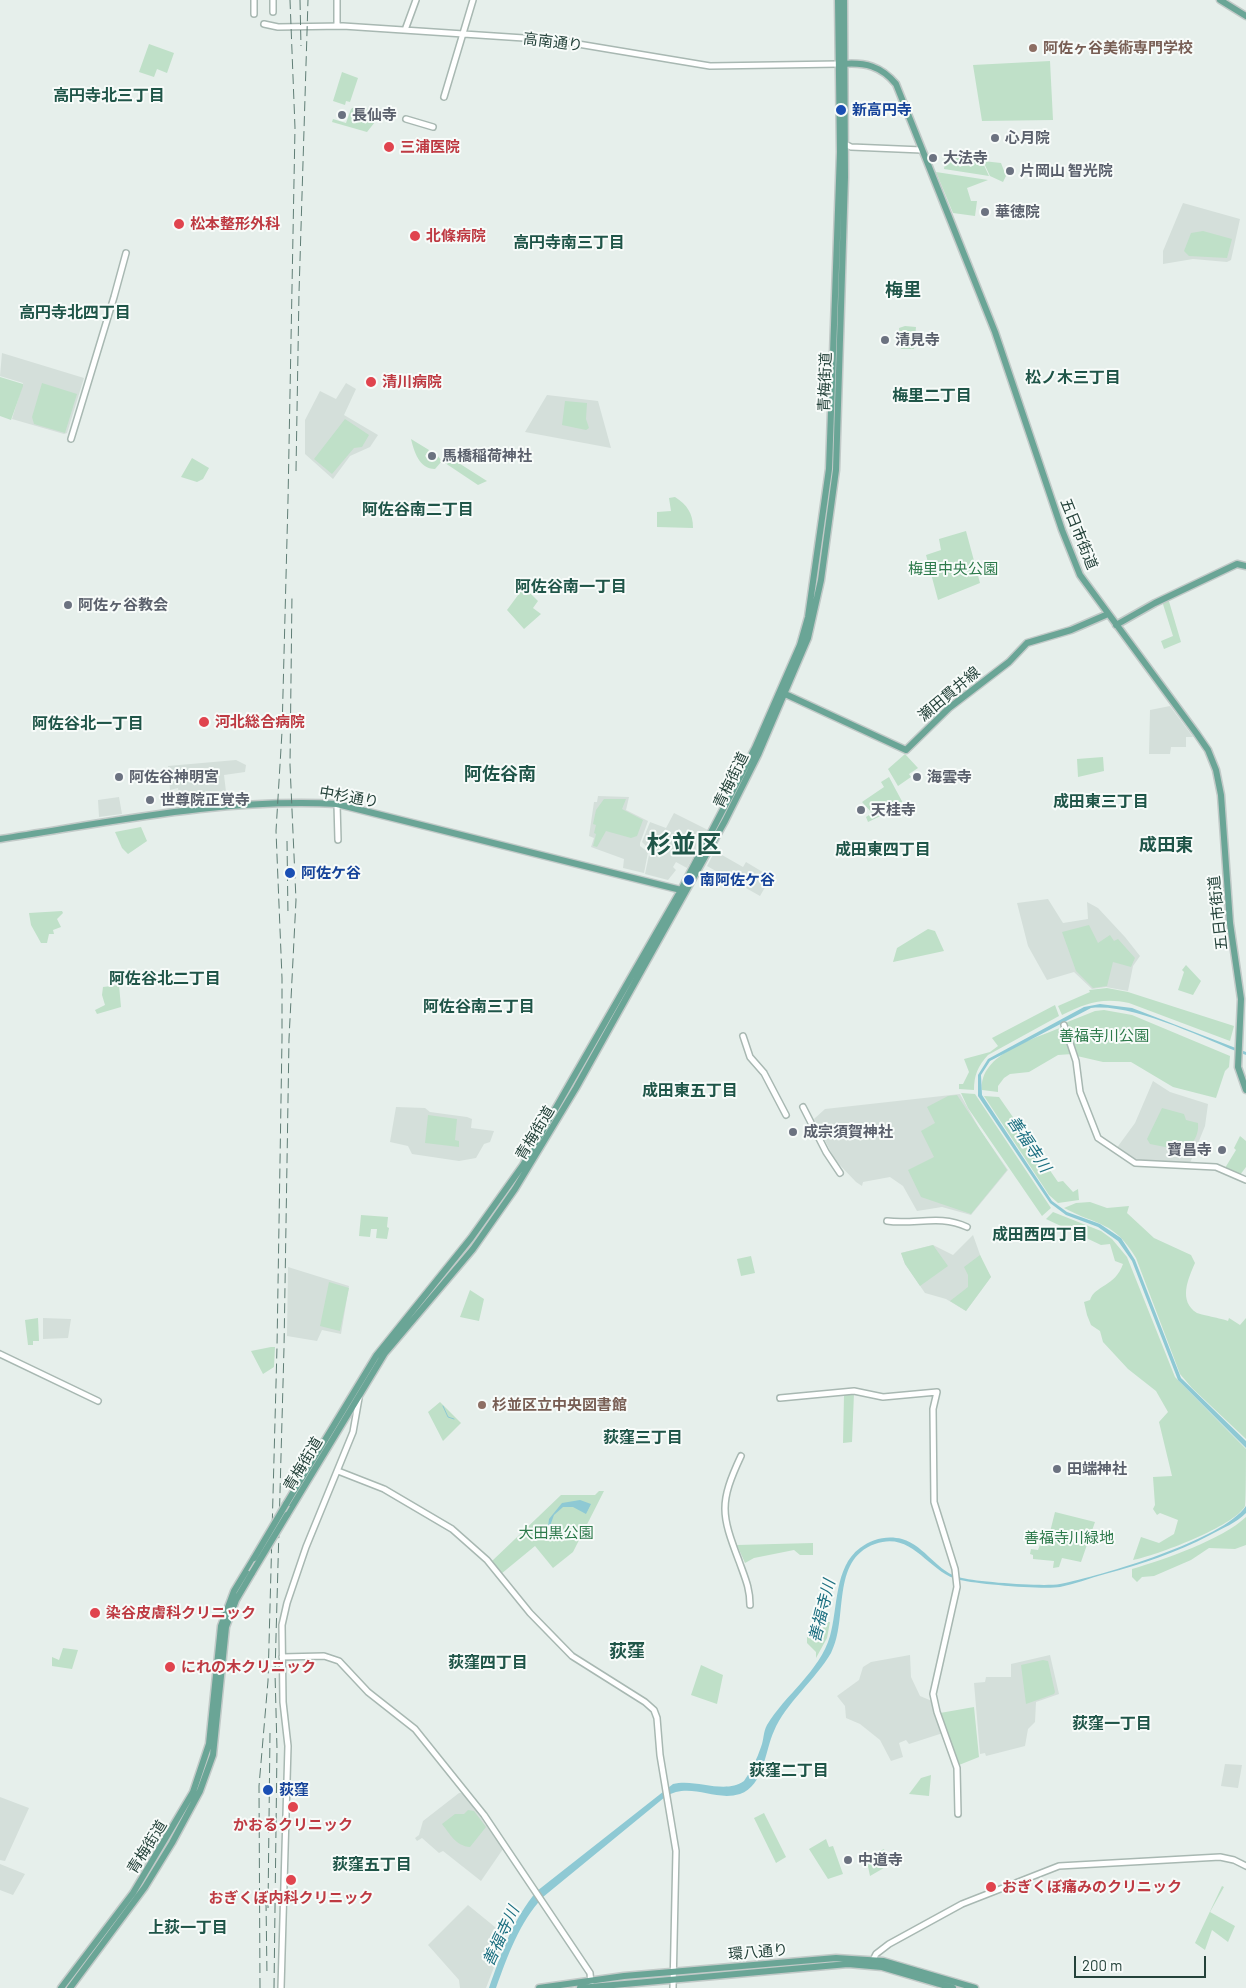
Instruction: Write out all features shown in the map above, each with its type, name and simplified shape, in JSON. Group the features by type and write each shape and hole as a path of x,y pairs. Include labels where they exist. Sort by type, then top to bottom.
{"main road":[{"name":"青梅街道","path":"838,0 842,64"},
{"name":"青梅街道","path":"62,1988 133,1893 193,1792 208,1748 220,1631 234,1591 338,1419 384,1353 473,1249 514,1189 595,1056 684,891 725,821 758,755 800,645 808,617 829,469 843,143 842,64 844,0"},
{"path":"1220,0 1246,16"},
{"name":"五日市街道","path":"842,64 870,65 881,69 896,84 995,332 1056,513 1077,569 1204,744 1216,770 1221,795 1230,923 1241,999 1238,1042 1239,1072 1246,1090"},
{"path":"1116,624 1154,603 1237,564 1246,566"},
{"name":"瀬田貫井線","path":"782,693 906,750 949,708 1009,662 1027,643 1071,630 1108,614"},
{"name":"中杉通り","path":"0,840 219,807 290,802 338,804 684,891"},
{"name":"青梅街道","path":"70,1988 145,1887 172,1843 200,1791 213,1755 226,1627 236,1600 354,1404 358,1391"},
{"name":"環八通り","path":"872,1962 953,1988"},
{"name":"環八通り","path":"539,1988 673,1975 872,1962 914,1968 975,1988"},
{"name":"環八通り","path":"580,1988 591,1983"}],"street":[{"path":"254,0 254,14"},
{"path":"273,0 273,12"},
{"path":"337,0 337,26"},
{"path":"405,30 416,0"},
{"path":"444,97 473,0"},
{"name":"高南通り","path":"265,25 312,28 317,25 337,26 554,40 710,66 842,64"},
{"path":"406,119 433,127"},
{"path":"843,143 877,149 922,150"},
{"path":"71,439 126,253"},
{"path":"338,804 338,840"},
{"path":"1064,1025 1076,1061 1080,1092 1098,1138 1134,1162 1216,1167 1246,1180"},
{"path":"743,1036 750,1057 764,1073 786,1115"},
{"path":"803,1107 826,1152 840,1172"},
{"path":"887,1221 906,1224 942,1219 967,1227"},
{"path":"0,1354 98,1401"},
{"path":"281,1988 288,1746 283,1702 282,1624 306,1547 338,1471 356,1419 358,1391"},
{"path":"780,1398 854,1391 883,1398 937,1392 934,1409 934,1502 956,1572 957,1594 934,1694 937,1712 957,1768 958,1814"},
{"path":"354,1404 356,1419"},
{"path":"338,1419 354,1413 356,1419"},
{"path":"741,1456 728,1487 724,1516 726,1528 750,1588 750,1605"},
{"path":"338,1471 384,1489 452,1529 487,1560 530,1613 572,1656 652,1707 658,1718 666,1798 676,1851 673,1988"},
{"path":"282,1656 324,1656 339,1661 368,1692 415,1729 484,1815 591,1983"},
{"path":"872,1962 876,1954 890,1944 962,1904 1059,1866 1220,1857 1234,1860 1246,1866"}],"shaded area":[{"path":"1183,203 1240,219 1231,260 1227,262 1193,259 1163,264 1163,251"},
{"path":"2,353 84,378 67,433 64,434 12,419 23,383 0,376"},
{"path":"346,383 356,389 344,415 378,435 370,447 350,456 333,479 305,454 305,420 320,391 336,399"},
{"path":"547,395 598,401 611,448 525,432"},
{"path":"1170,706 1193,737 1186,737 1186,747 1171,747 1170,754 1149,754 1150,710"},
{"path":"236,760 246,765 245,772 224,775 227,800 185,805 184,800 180,800 178,788 170,790 168,766"},
{"path":"598,796 629,797 626,810 648,821 640,843 640,846 648,852 644,873 623,868 624,859 591,847 594,838 589,836 594,802 597,802"},
{"path":"119,797 122,814 99,817 98,800"},
{"path":"674,813 708,830 687,868 676,862 673,867 676,870 668,880 645,874 650,850 642,842 650,822 666,828"},
{"path":"715,851 743,867 746,862 771,877 760,896 707,866"},
{"path":"1048,899 1063,923 1088,919 1087,902 1098,908 1125,937 1140,956 1133,966 1128,991 1106,987 1092,989 1074,972 1047,980 1028,946 1017,903"},
{"path":"1153,1081 1170,1092 1208,1104 1205,1126 1190,1163 1135,1160 1116,1149 1135,1123"},
{"path":"960,1094 980,1130 1008,1170 971,1215 942,1207 917,1211 903,1186 890,1177 863,1182 862,1186 835,1160 814,1119 825,1109"},
{"path":"396,1107 425,1108 430,1112 467,1117 472,1119 471,1128 494,1131 490,1142 484,1144 476,1158 459,1161 412,1154 408,1146 390,1142"},
{"path":"973,1235 983,1263 991,1277 966,1311 946,1299 925,1293 905,1264 901,1253 933,1245 953,1255"},
{"path":"288,1267 349,1286 341,1334 322,1330 317,1341 287,1336"},
{"path":"43,1318 71,1319 68,1338 43,1339"},
{"path":"910,1655 911,1677 920,1696 932,1701 943,1733 909,1744 906,1740 899,1743 903,1757 891,1761 880,1740 860,1724 846,1718 845,1706 837,1696 859,1680 863,1667 871,1662"},
{"path":"1050,1655 1059,1694 1036,1702 1035,1722 1028,1729 1025,1746 986,1756 985,1753 980,1754 974,1683 985,1682 986,1677 1011,1677 1011,1664"},
{"path":"1225,1764 1242,1765 1238,1788 1221,1786"},
{"path":"459,1793 463,1793 503,1849 481,1881 443,1851 439,1853 422,1838 417,1841 415,1838 419,1835 423,1821"},
{"path":"0,1797 29,1808 5,1861 0,1860"},
{"path":"0,1864 25,1874 13,1895 0,1890"},
{"path":"468,1905 506,1936 486,1988 460,1988 459,1980 428,1945"}],"green space":[{"path":"149,44 174,53 167,73 157,69 154,77 139,72"},
{"path":"1050,61 1053,120 982,121 973,65"},
{"path":"342,72 358,78 350,102 346,101 345,105 333,101"},
{"path":"354,107 364,110 372,107 383,112 367,132 332,122 333,119 346,123 351,109"},
{"path":"946,155 982,161 989,176 944,169"},
{"path":"983,161 1001,163 1006,176 1003,182 990,176"},
{"path":"936,172 988,180 967,188 971,201 977,201 975,216 953,213"},
{"path":"1203,231 1232,239 1227,258 1189,256 1184,251 1191,233"},
{"path":"905,326 916,327 914,349 901,349 899,328"},
{"path":"0,377 23,384 11,420 0,416"},
{"path":"42,383 77,394 65,433 34,424 32,417"},
{"path":"565,401 587,403 586,419 589,428 586,430 562,425"},
{"path":"345,419 369,435 362,447 354,448 332,474 314,459"},
{"path":"411,439 429,450 425,456 429,460 434,451 441,460 446,455 487,481 478,485 442,461 435,469 425,466 418,458"},
{"path":"192,458 209,468 203,479 197,482 181,477"},
{"path":"675,497 688,510 692,518 693,528 657,527 657,512 671,511 669,498"},
{"name":"梅里中央公園","path":"966,531 980,583 938,600 926,555 941,550 939,539"},
{"path":"524,587 538,601 533,608 541,614 524,629 507,610"},
{"path":"1168,598 1181,642 1164,649 1161,641 1173,636 1162,601"},
{"path":"905,754 918,768 909,774 911,777 898,786 888,769"},
{"path":"1103,757 1104,771 1078,777 1077,759"},
{"path":"889,777 904,805 868,822 866,817 872,813 862,802 884,787 881,782"},
{"path":"604,799 626,799 622,809 643,820 637,836 631,838 606,831 597,847 593,846 596,834 594,833 596,825 593,824 596,810"},
{"path":"141,827 147,841 128,854 122,848 115,832"},
{"path":"62,911 63,913 57,919 61,927 53,930 54,934 49,934 47,943 41,943 31,925 29,913"},
{"path":"1089,925 1098,943 1110,935 1114,941 1118,939 1135,958 1131,967 1113,962 1107,986 1093,988 1076,971 1062,932"},
{"path":"928,929 935,931 944,951 893,962 897,948"},
{"path":"1186,965 1201,981 1193,995 1178,990 1184,972 1182,970"},
{"path":"119,985 121,1007 97,1014 95,1010 105,1005 102,995 103,987"},
{"name":"善福寺川公園","path":"1107,988 1128,992 1234,1026 1230,1041 1120,1001 1094,1002 1062,1015 1058,1006 1090,992 1089,990"},
{"name":"善福寺川公園","path":"1055,1005 1059,1016 988,1055 977,1071 974,1090 959,1089 959,1084 963,1084 969,1072 964,1059 990,1052 998,1046 992,1038"},
{"name":"善福寺川公園","path":"1104,1010 1132,1015 1230,1056 1229,1067 1225,1071 1216,1098 1173,1087 1131,1062 1103,1062 1077,1056 1065,1023 1095,1011"},
{"name":"善福寺川公園","path":"1062,1027 1072,1054 1058,1055 1029,1072 1010,1074 998,1086 998,1092 982,1090 983,1077 989,1067 999,1057 1024,1043"},
{"path":"961,1093 975,1094 1051,1208 1042,1216 968,1108"},
{"path":"957,1095 1007,1170 971,1214 921,1197 908,1170 934,1157 921,1131 935,1123 927,1107 948,1096"},
{"path":"984,1096 999,1097 1058,1182 1063,1181 1073,1192 1078,1189 1079,1200 1058,1203 1049,1195"},
{"path":"1162,1108 1184,1114 1186,1120 1198,1123 1198,1131 1195,1138 1185,1151 1150,1144 1147,1139"},
{"path":"428,1115 457,1119 455,1140 459,1141 459,1147 425,1143"},
{"path":"1240,1136 1246,1141 1246,1167 1240,1175 1225,1168 1236,1150 1234,1148"},
{"path":"1090,1202 1107,1208 1129,1206 1127,1213 1154,1238 1191,1255 1195,1263 1186,1290 1186,1296 1191,1308 1197,1313 1228,1321 1229,1318 1240,1325 1246,1318 1246,1439 1192,1388 1180,1374 1136,1258 1128,1246 1113,1231 1064,1208 1076,1203"},
{"name":"善福寺川緑地","path":"1053,1212 1101,1231 1112,1239 1127,1257 1175,1377 1246,1449 1245,1506 1238,1514 1194,1539 1158,1553 1133,1560 1141,1537 1159,1543 1174,1534 1178,1520 1160,1513 1157,1515 1153,1509 1155,1505 1153,1477 1172,1476 1159,1422 1168,1412 1156,1391 1128,1369 1103,1342 1100,1331 1091,1325 1087,1315 1084,1302 1090,1300 1096,1291 1110,1282 1123,1264 1115,1261 1110,1244 1101,1245 1046,1219"},
{"path":"361,1215 388,1217 387,1239 376,1238 377,1229 371,1229 370,1237 359,1236"},
{"path":"933,1245 948,1266 920,1286 905,1264 901,1253"},
{"path":"980,1255 991,1277 966,1311 950,1301 968,1287 968,1275 964,1267"},
{"path":"751,1256 755,1273 741,1276 737,1259"},
{"path":"329,1282 349,1288 340,1331 320,1326"},
{"path":"470,1290 484,1299 479,1321 460,1317"},
{"path":"38,1318 39,1341 33,1341 33,1345 28,1345 25,1320"},
{"path":"275,1347 274,1367 263,1374 251,1351"},
{"path":"854,1393 852,1442 843,1443 844,1395"},
{"path":"440,1402 461,1423 443,1441 428,1412"},
{"name":"大田黒公園","path":"599,1491 604,1491 573,1552 553,1568 535,1546 501,1574 492,1561 561,1495 595,1495"},
{"name":"善福寺川緑地","path":"1055,1512 1095,1522 1081,1562 1062,1558 1059,1567 1053,1568 1054,1561 1033,1559 1033,1555 1030,1554 1031,1549 1038,1550 1045,1531 1050,1532"},
{"name":"善福寺川緑地","path":"1246,1517 1246,1545 1235,1549 1209,1548 1191,1560 1154,1576 1142,1577 1137,1582 1132,1577 1132,1569 1208,1541"},
{"path":"813,1543 813,1555 800,1555 794,1550 754,1558 745,1563 737,1545"},
{"path":"827,1622 830,1622 827,1638 816,1658 816,1652 807,1643 807,1637 823,1628"},
{"path":"63,1648 78,1650 72,1669 52,1666 52,1657 59,1660"},
{"path":"1043,1660 1048,1661 1055,1692 1026,1704 1021,1665"},
{"path":"701,1665 723,1675 717,1704 691,1695"},
{"path":"974,1707 979,1757 959,1765 940,1713"},
{"path":"931,1775 929,1796 909,1794 921,1778"},
{"path":"468,1810 474,1811 486,1827 470,1847 457,1842 442,1824 455,1814 464,1814"},
{"path":"764,1813 786,1857 776,1863 754,1818"},
{"path":"826,1839 829,1847 833,1846 843,1874 828,1879 809,1849"},
{"path":"884,1849 889,1865 870,1876 866,1857"},
{"path":"1222,1886 1224,1887 1210,1912 1235,1926 1228,1942 1212,1930 1205,1950 1195,1943"}],"water":[{"path":"1100,1004 1132,1008 1246,1052 1246,1055 1148,1016 1108,1008 1091,1008 990,1061 981,1075 982,1095 1052,1201 1067,1212 1100,1224 1121,1238 1135,1260 1181,1378 1246,1441 1246,1448 1178,1380 1132,1261 1118,1241 1098,1227 1066,1215 1050,1203 978,1096 978,1075 988,1059 1084,1007"},
{"path":"580,1500 591,1504 586,1514 573,1507 563,1507 554,1515 548,1527 549,1519 562,1503"},
{"path":"1246,1506 1246,1513 1238,1520 1172,1553 1077,1583 1052,1588 1010,1586 960,1580 949,1576 910,1547 900,1543 888,1541 875,1544 861,1552 852,1563 846,1577 839,1624 831,1653 779,1721 771,1739 763,1767 754,1783 748,1790 730,1796 684,1791 665,1797 543,1897 521,1929 496,1988 489,1988 514,1925 537,1891 673,1784 691,1783 728,1787 744,1781 758,1756 767,1725 810,1672 825,1649 833,1625 841,1577 845,1566 860,1548 875,1540 885,1538 902,1539 918,1547 945,1571 962,1578 1011,1584 1052,1585 1079,1580 1131,1565 1188,1544 1233,1519"}],"waterway":[{"path":"443,1406 448,1417 454,1419"}],"railway":[{"path":"260,1988 259,1786 268,1681 277,1347 282,1039 282,978 276,831 282,732 295,128 290,0"},
{"path":"300,0 301,46"},
{"path":"296,471 299,293 308,0"},
{"path":"274,1988 277,1749 275,1673 284,1348 289,1039 296,900 290,765 292,594"},
{"path":"287,841 288,916"},
{"path":"268,1908 270,1733"},
{"path":"266,1901 267,1976"}],"place":[{"name":"阿佐ヶ谷美術専門学校","path":"1033,48"},
{"name":"新高円寺","path":"841,110"},
{"name":"長仙寺","path":"342,115"},
{"name":"心月院","path":"995,138"},
{"name":"三浦医院","path":"389,147"},
{"name":"大法寺","path":"933,158"},
{"name":"片岡山 智光院","path":"1010,171"},
{"name":"華徳院","path":"985,212"},
{"name":"松本整形外科","path":"179,224"},
{"name":"北條病院","path":"415,236"},
{"name":"清見寺","path":"885,340"},
{"name":"清川病院","path":"371,382"},
{"name":"馬橋稲荷神社","path":"432,456"},
{"name":"阿佐ヶ谷教会","path":"68,605"},
{"name":"河北総合病院","path":"204,722"},
{"name":"阿佐谷神明宮","path":"119,777"},
{"name":"海雲寺","path":"917,777"},
{"name":"世尊院正覚寺","path":"150,800"},
{"name":"天桂寺","path":"861,810"},
{"name":"阿佐ケ谷","path":"290,873"},
{"name":"南阿佐ケ谷","path":"689,880"},
{"name":"成宗須賀神社","path":"793,1132"},
{"name":"寶昌寺","path":"1222,1150"},
{"name":"杉並区立中央図書館","path":"482,1405"},
{"name":"田端神社","path":"1057,1469"},
{"name":"染谷皮膚科クリニック","path":"95,1613"},
{"name":"にれの木クリニック","path":"170,1667"},
{"name":"荻窪","path":"268,1790"},
{"name":"かおるクリニック","path":"293,1807"},
{"name":"中道寺","path":"848,1860"},
{"name":"おぎくぼ内科クリニック","path":"291,1880"},
{"name":"おぎくぼ痛みのクリニック","path":"991,1887"}],"district":[{"name":"高円寺北三丁目","path":"109,96"},
{"name":"高円寺南三丁目","path":"569,243"},
{"name":"梅里","path":"903,290"},
{"name":"高円寺北四丁目","path":"75,313"},
{"name":"松ノ木三丁目","path":"1073,378"},
{"name":"梅里二丁目","path":"932,396"},
{"name":"阿佐谷南二丁目","path":"418,510"},
{"name":"阿佐谷南一丁目","path":"571,587"},
{"name":"阿佐谷北一丁目","path":"88,724"},
{"name":"阿佐谷南","path":"500,774"},
{"name":"成田東三丁目","path":"1101,802"},
{"name":"杉並区","path":"684,845"},
{"name":"成田東","path":"1166,845"},
{"name":"成田東四丁目","path":"883,850"},
{"name":"阿佐谷北二丁目","path":"165,979"},
{"name":"阿佐谷南三丁目","path":"479,1007"},
{"name":"成田東五丁目","path":"690,1091"},
{"name":"成田西四丁目","path":"1040,1235"},
{"name":"荻窪三丁目","path":"643,1438"},
{"name":"荻窪","path":"627,1651"},
{"name":"荻窪四丁目","path":"488,1663"},
{"name":"荻窪一丁目","path":"1112,1724"},
{"name":"荻窪二丁目","path":"789,1771"},
{"name":"荻窪五丁目","path":"372,1865"},
{"name":"上荻一丁目","path":"188,1928"}],"water label":[{"name":"善福寺川","path":"1029,1144"},
{"name":"善福寺川","path":"822,1611"},
{"name":"善福寺川","path":"501,1936"}]}
